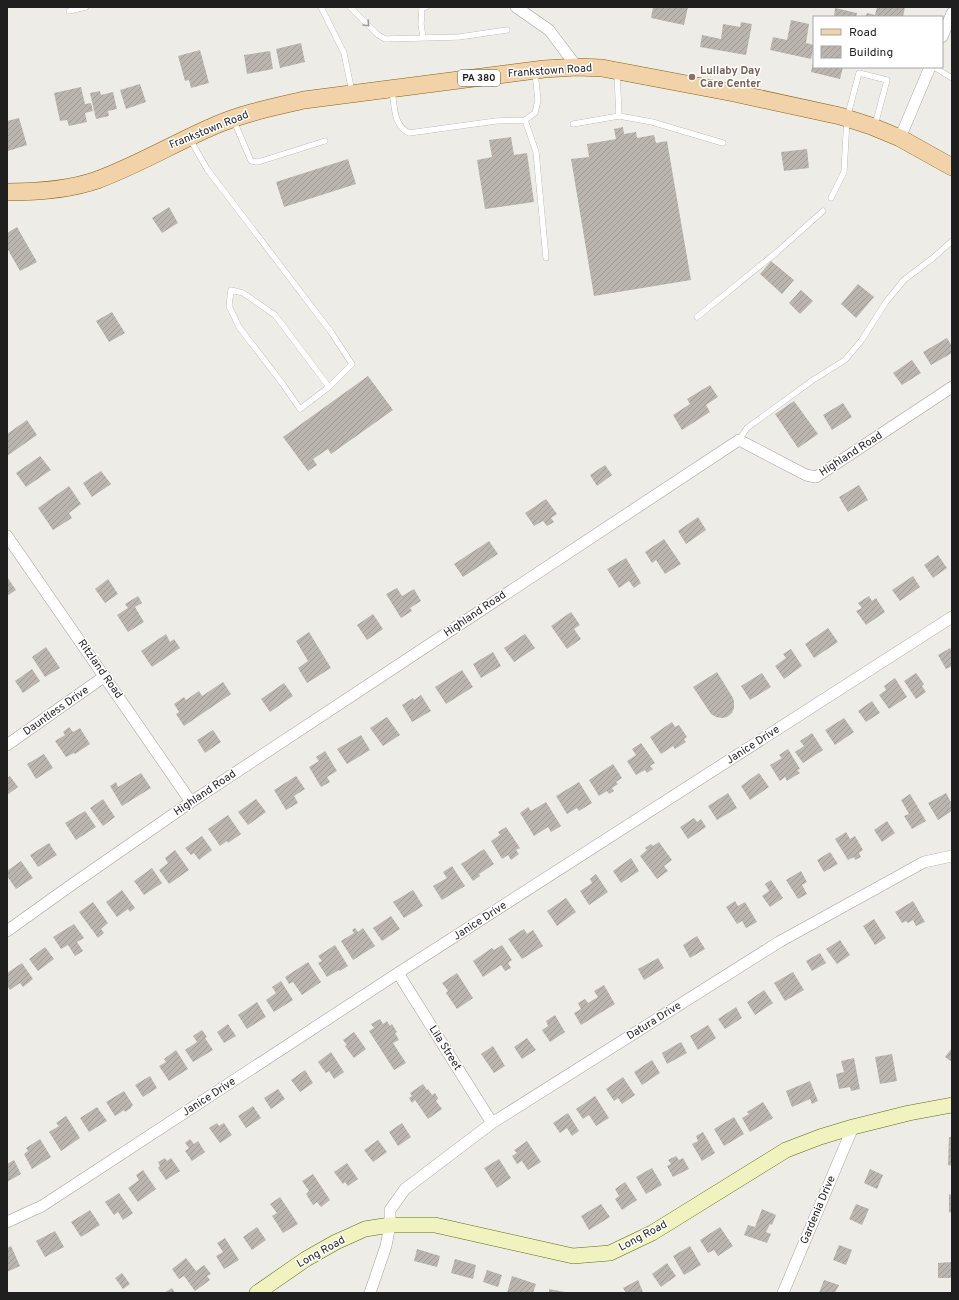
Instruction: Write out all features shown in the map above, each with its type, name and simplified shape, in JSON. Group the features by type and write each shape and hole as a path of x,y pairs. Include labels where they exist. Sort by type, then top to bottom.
{"main road":[{"name":"Frankstown Road","path":"7,192 44,191 96,180 189,137 233,119 250,113 304,100 535,70 577,67 617,70 784,103 847,118 900,138 952,167"}],"street":[{"path":"516,7 549,30 577,67"},
{"path":"943,35 952,13"},
{"path":"900,138 930,68"},
{"name":"Highland Road","path":"7,931 191,802 739,440 806,475 816,477 952,387"},
{"name":"Ritzland Road","path":"7,536 191,802"},
{"name":"Janice Drive","path":"7,1222 42,1206 398,974 952,617"},
{"name":"Dauntless Drive","path":"7,745 105,676"},
{"name":"Datura Drive","path":"370,1293 386,1246 390,1225 390,1210 405,1189 492,1123 779,942 924,862 952,856"},
{"name":"Lila Street","path":"398,974 492,1123"},
{"name":"Long Road","path":"257,1293 306,1259 336,1242 365,1229 390,1225 435,1225 573,1256 610,1253 652,1233 786,1150 853,1126 952,1105"},
{"name":"Gardenia Drive","path":"783,1293 853,1126"}],"lane":[{"path":"69,11 86,7"},
{"path":"321,7 344,54 353,94"},
{"path":"350,7 385,40 459,37 507,30"},
{"path":"423,38 421,24 422,8 426,7"},
{"path":"936,68 952,78"},
{"path":"392,89 396,120 402,129 409,133 496,121 525,120 535,113 538,100 535,70"},
{"path":"617,70 619,116"},
{"path":"831,198 844,172 847,118 859,73 887,80 875,128"},
{"path":"573,124 619,116 652,122 723,143"},
{"path":"233,119 250,161 258,162 325,141"},
{"path":"525,120 536,152 546,258"},
{"path":"189,137 207,169 331,332 352,364 329,387 300,409 239,327 230,306 231,290 243,293 275,315 329,387"},
{"path":"697,317 777,252 823,211"},
{"path":"739,440 747,428 813,380 845,360 861,341 886,302 904,280 933,258 952,240"}],"building":[{"path":"653,7 688,7 684,25 651,18"},
{"path":"877,7 905,7 903,16 866,16 867,13 875,15"},
{"path":"835,8 857,13 856,16 834,16"},
{"path":"791,20 809,24 806,43 813,45 811,59 770,50 773,37 787,40"},
{"path":"741,22 752,24 746,55 700,47 702,35 721,39 723,24 740,27"},
{"path":"301,43 305,62 280,68 276,49"},
{"path":"200,50 209,83 191,88 189,80 185,81 178,56"},
{"path":"270,51 273,69 247,74 244,55"},
{"path":"813,63 813,68 843,68 840,79 811,72"},
{"path":"140,84 146,102 126,109 120,90"},
{"path":"81,87 85,104 91,103 93,111 85,113 87,122 69,126 67,120 60,121 54,93"},
{"path":"100,91 101,95 113,92 117,109 108,111 109,116 96,119 90,93"},
{"path":"19,118 27,145 8,151 7,121"},
{"path":"623,127 624,134 636,132 637,138 654,135 656,143 667,141 691,280 594,296 571,159 589,157 587,144 616,139 614,129"},
{"path":"511,137 514,155 527,153 534,202 485,209 477,160 492,157 489,140"},
{"path":"807,149 809,168 784,171 781,152"},
{"path":"348,159 356,184 284,207 276,182"},
{"path":"169,207 178,223 162,233 152,218"},
{"path":"17,227 37,262 20,271 7,248 7,233"},
{"path":"771,261 794,280 782,294 760,274"},
{"path":"858,284 874,297 856,318 841,304"},
{"path":"801,290 813,301 800,314 789,303"},
{"path":"112,312 125,333 109,342 96,321"},
{"path":"947,338 952,346 952,353 931,365 923,352"},
{"path":"912,360 921,373 902,385 893,373"},
{"path":"368,376 393,410 331,454 328,449 313,459 317,465 308,471 283,437"},
{"path":"710,385 718,397 706,405 710,412 682,430 673,415 690,404 687,399"},
{"path":"794,401 818,434 798,448 775,414"},
{"path":"843,403 852,417 832,430 823,415"},
{"path":"27,420 37,435 7,456 7,434"},
{"path":"40,456 51,470 26,487 16,473"},
{"path":"605,465 612,475 597,486 590,475"},
{"path":"101,471 111,484 92,497 83,483"},
{"path":"859,485 868,500 848,512 839,497"},
{"path":"69,486 81,504 69,513 72,518 53,530 38,508"},
{"path":"546,499 557,514 551,518 554,522 547,526 543,521 534,526 525,513"},
{"path":"698,517 706,530 686,544 678,531"},
{"path":"664,539 681,564 665,574 656,560 652,563 645,552"},
{"path":"489,541 498,554 463,577 454,564"},
{"path":"938,555 947,568 933,578 924,565"},
{"path":"626,558 641,583 634,588 629,581 619,588 607,569"},
{"path":"913,576 920,587 900,601 892,590"},
{"path":"7,577 16,590 7,596"},
{"path":"108,579 118,594 105,603 95,589"},
{"path":"397,588 402,596 414,589 421,601 410,608 412,611 401,618 386,594"},
{"path":"138,596 142,603 135,607 144,622 128,632 117,615 128,608 125,604"},
{"path":"869,596 872,601 876,598 885,612 866,625 856,611 862,608 858,603"},
{"path":"571,612 580,625 574,629 581,639 567,649 551,626"},
{"path":"373,614 383,629 367,640 357,625"},
{"path":"828,628 838,642 814,658 805,644"},
{"path":"309,632 331,668 307,683 298,668 308,661 296,641"},
{"path":"166,634 170,642 174,639 180,648 152,667 141,651"},
{"path":"525,634 535,648 514,662 504,648"},
{"path":"46,647 60,668 45,677 32,657"},
{"path":"950,648 952,651 952,666 946,669 938,655"},
{"path":"791,649 802,666 784,679 775,666 786,658 783,654"},
{"path":"493,652 501,666 481,678 473,664"},
{"path":"32,669 40,681 23,693 15,681"},
{"path":"462,670 473,687 446,704 435,687"},
{"path":"717,672 734,702 732,713 727,717 722,718 711,714 693,687"},
{"path":"762,673 771,687 750,700 741,686"},
{"path":"916,673 924,684 922,686 926,692 916,699 904,681"},
{"path":"895,678 907,697 889,709 879,695 886,690 884,686"},
{"path":"223,682 231,694 184,726 176,714 179,712 174,704 184,697 186,700 199,691 202,696"},
{"path":"284,683 293,696 270,712 261,699"},
{"path":"421,695 431,711 412,722 402,705"},
{"path":"872,701 880,713 866,722 858,711"},
{"path":"387,717 400,735 383,746 370,728"},
{"path":"844,718 854,732 835,745 825,730"},
{"path":"672,722 675,727 679,725 687,737 684,739 686,742 675,749 673,746 661,754 650,737"},
{"path":"69,727 73,732 80,728 90,744 75,754 74,753 66,757 55,741 65,735 63,732"},
{"path":"213,730 221,742 205,753 197,740"},
{"path":"812,733 823,750 803,763 795,752 804,746 800,741"},
{"path":"361,735 370,750 347,764 337,749"},
{"path":"641,743 655,763 650,766 653,769 647,773 645,770 636,775 627,761 636,755 632,749"},
{"path":"788,749 800,769 797,770 800,773 787,781 785,777 780,781 770,765 782,758 779,755"},
{"path":"325,751 337,771 327,777 330,782 321,787 309,767 319,761 316,757"},
{"path":"44,754 53,768 36,779 27,764"},
{"path":"613,764 622,778 616,782 618,784 612,788 614,791 609,794 607,791 599,796 589,780"},
{"path":"141,773 151,788 122,806 110,786 116,782 118,787"},
{"path":"759,773 769,787 750,800 741,786"},
{"path":"10,776 18,787 7,795 7,778"},
{"path":"296,776 305,789 294,796 298,803 286,810 274,790"},
{"path":"579,782 592,803 579,811 577,808 567,814 556,796"},
{"path":"728,793 737,808 717,820 708,806"},
{"path":"946,793 952,804 952,811 938,820 928,803"},
{"path":"910,794 926,821 912,829 904,816 909,814 901,800"},
{"path":"103,799 115,817 103,826 90,808"},
{"path":"256,799 266,812 248,825 238,812"},
{"path":"546,802 561,826 551,832 548,827 534,836 520,813 528,807 531,811"},
{"path":"85,811 96,827 76,840 65,823"},
{"path":"228,815 241,834 228,843 227,841 220,846 208,829"},
{"path":"694,818 697,822 701,819 706,827 688,839 680,827"},
{"path":"887,821 895,833 882,842 874,830"},
{"path":"506,827 520,848 516,850 519,854 511,860 508,855 502,859 491,841 500,835 498,832"},
{"path":"846,832 850,839 855,836 863,850 859,853 861,857 855,860 854,857 848,860 835,839"},
{"path":"202,836 212,850 199,860 194,853 191,855 185,848"},
{"path":"659,842 672,860 664,866 668,871 657,879 640,856 647,850 645,848 651,844 653,846"},
{"path":"49,843 57,855 38,867 30,855"},
{"path":"484,849 494,864 479,874 480,876 473,881 461,864"},
{"path":"175,850 189,870 169,884 159,870 168,863 165,858"},
{"path":"830,852 838,864 824,872 817,860"},
{"path":"631,858 639,871 621,883 613,871"},
{"path":"21,861 33,878 16,889 7,876 7,871"},
{"path":"452,866 465,886 442,900 433,886 447,878 443,872"},
{"path":"152,868 162,883 144,895 134,881"},
{"path":"801,871 807,882 802,885 807,894 798,899 786,880"},
{"path":"596,874 608,892 589,905 580,891 592,883 590,879"},
{"path":"771,880 783,898 770,907 762,896 769,891 765,884"},
{"path":"122,890 135,908 130,912 128,909 117,917 106,902"},
{"path":"413,890 423,906 404,918 393,902"},
{"path":"566,898 576,912 557,926 547,911"},
{"path":"735,901 738,906 745,902 757,922 746,928 742,921 737,924 726,907"},
{"path":"913,901 925,922 916,926 913,920 908,923 906,921 902,923 895,912"},
{"path":"93,902 108,923 101,929 104,933 98,938 79,912"},
{"path":"391,916 400,929 382,941 373,928"},
{"path":"874,919 886,938 875,945 863,926"},
{"path":"74,924 84,938 77,942 83,951 75,956 68,945 61,949 53,937"},
{"path":"355,928 358,932 363,928 375,946 353,960 341,941 354,933 352,930"},
{"path":"524,929 527,934 533,930 543,946 522,959 508,939"},
{"path":"697,936 705,949 690,958 683,945"},
{"path":"840,940 850,955 837,964 826,949"},
{"path":"335,945 348,966 327,977 318,963 322,961 318,956"},
{"path":"502,945 512,960 508,963 511,968 505,971 501,965 483,977 473,961 492,948 494,950"},
{"path":"45,947 54,959 38,971 29,959"},
{"path":"820,953 826,963 812,971 806,961"},
{"path":"658,958 664,968 644,980 638,969"},
{"path":"308,962 321,982 302,995 293,982 289,984 285,977"},
{"path":"22,963 33,979 23,987 20,983 10,990 7,985 7,973"},
{"path":"793,972 804,990 785,1001 774,983"},
{"path":"457,973 473,998 457,1009 446,993 448,991 442,983"},
{"path":"281,981 293,1000 274,1012 266,1000 276,993 272,987"},
{"path":"604,985 615,1004 581,1025 574,1013 581,1009 578,1003 585,999 588,1003 598,997 594,991"},
{"path":"764,990 773,1003 755,1015 747,1002"},
{"path":"257,1002 266,1017 247,1029 238,1015"},
{"path":"736,1007 742,1018 725,1029 718,1019"},
{"path":"555,1015 565,1032 550,1042 542,1030 548,1026 546,1021"},
{"path":"380,1019 383,1024 387,1021 390,1026 392,1024 397,1032 395,1033 399,1040 393,1043 406,1063 394,1070 369,1031 374,1028 371,1024"},
{"path":"228,1024 236,1036 224,1043 217,1032"},
{"path":"708,1025 716,1038 698,1050 690,1036"},
{"path":"202,1030 207,1037 205,1038 213,1050 193,1062 185,1050 197,1042 193,1036"},
{"path":"354,1032 366,1049 354,1058 345,1046 347,1045 343,1040"},
{"path":"527,1038 536,1050 522,1059 514,1047"},
{"path":"681,1042 687,1053 667,1064 662,1053"},
{"path":"493,1046 505,1066 494,1073 481,1054"},
{"path":"952,1048 952,1062 945,1057"},
{"path":"176,1050 188,1069 169,1081 159,1066 166,1062 164,1059"},
{"path":"331,1052 344,1072 334,1079 329,1071 326,1073 318,1062"},
{"path":"892,1054 897,1081 880,1084 875,1057"},
{"path":"854,1058 860,1089 851,1091 850,1087 839,1089 836,1074 844,1072 841,1061"},
{"path":"652,1060 660,1073 642,1085 634,1072"},
{"path":"305,1070 313,1083 300,1092 291,1080"},
{"path":"150,1076 157,1088 143,1097 135,1085"},
{"path":"623,1077 635,1095 622,1104 618,1098 614,1101 606,1089"},
{"path":"810,1081 818,1101 812,1104 810,1099 792,1107 786,1091"},
{"path":"423,1084 432,1095 435,1093 438,1098 436,1101 442,1109 428,1119 415,1100 412,1103 409,1098 412,1096 410,1093"},
{"path":"278,1089 285,1099 271,1109 264,1098"},
{"path":"124,1091 133,1105 125,1112 124,1110 115,1116 106,1102"},
{"path":"595,1096 609,1118 596,1126 589,1115 583,1119 576,1109"},
{"path":"763,1102 773,1118 750,1132 742,1118 749,1114 747,1112"},
{"path":"253,1106 261,1118 246,1128 238,1116"},
{"path":"97,1107 107,1121 89,1132 80,1118"},
{"path":"568,1113 579,1131 572,1136 567,1128 560,1133 553,1123"},
{"path":"66,1116 80,1138 61,1151 49,1132 59,1126 56,1123"},
{"path":"734,1117 744,1134 724,1146 714,1129"},
{"path":"217,1123 219,1126 224,1123 232,1135 220,1143 209,1128"},
{"path":"402,1123 411,1137 398,1146 389,1132"},
{"path":"703,1132 715,1153 702,1161 692,1144 698,1141 696,1136"},
{"path":"949,1137 952,1137 952,1166 948,1165"},
{"path":"40,1139 51,1157 32,1169 24,1154 28,1151 26,1148"},
{"path":"190,1139 194,1144 198,1141 205,1152 192,1161 185,1151 189,1148 185,1143"},
{"path":"378,1140 387,1152 373,1162 364,1150"},
{"path":"527,1141 541,1162 528,1170 522,1161 517,1164 512,1156 517,1153 514,1150"},
{"path":"676,1156 679,1160 683,1158 689,1169 673,1177 667,1166 671,1164 668,1160"},
{"path":"165,1158 167,1161 171,1158 180,1171 166,1180 158,1168 160,1166 158,1162"},
{"path":"499,1159 511,1178 497,1188 484,1168"},
{"path":"14,1160 21,1174 7,1182 7,1164"},
{"path":"347,1163 358,1179 348,1186 345,1182 343,1184 334,1172"},
{"path":"652,1168 662,1185 646,1194 636,1177"},
{"path":"870,1169 883,1175 877,1189 864,1183"},
{"path":"143,1170 156,1189 138,1202 128,1188 139,1180 136,1175"},
{"path":"313,1174 330,1200 321,1207 317,1202 313,1205 306,1194 309,1191 302,1181"},
{"path":"625,1182 637,1200 622,1210 615,1199 619,1196 615,1189"},
{"path":"119,1193 133,1213 123,1220 118,1212 114,1215 105,1202"},
{"path":"949,1194 952,1195 952,1213 949,1212"},
{"path":"280,1197 298,1224 283,1233 272,1216 277,1213 270,1204"},
{"path":"601,1204 610,1217 589,1230 581,1216"},
{"path":"856,1204 869,1209 862,1225 849,1219"},
{"path":"762,1209 776,1215 772,1225 770,1224 766,1232 771,1234 767,1243 744,1235 748,1225 755,1227"},
{"path":"90,1210 100,1225 81,1237 71,1222"},
{"path":"257,1227 266,1240 252,1250 243,1237"},
{"path":"720,1227 733,1246 718,1256 714,1250 708,1253 700,1240"},
{"path":"55,1231 64,1247 45,1257 36,1241"},
{"path":"225,1238 239,1260 224,1269 216,1256 223,1252 217,1243"},
{"path":"839,1245 852,1250 846,1265 833,1260"},
{"path":"11,1246 20,1266 7,1272 7,1248"},
{"path":"690,1246 701,1265 684,1275 673,1256"},
{"path":"417,1249 440,1256 437,1267 414,1261"},
{"path":"186,1258 196,1271 204,1265 211,1274 207,1276 210,1280 195,1291 184,1276 179,1279 172,1269"},
{"path":"455,1259 476,1265 473,1279 451,1273"},
{"path":"952,1262 952,1278 938,1278 938,1263"},
{"path":"667,1263 676,1276 661,1287 652,1274"},
{"path":"487,1270 502,1275 498,1287 483,1282"},
{"path":"122,1273 130,1284 123,1289 115,1278"},
{"path":"512,1276 536,1284 533,1293 507,1293"},
{"path":"638,1280 643,1292 626,1293 623,1288"},
{"path":"824,1280 839,1285 835,1293 819,1293"},
{"path":"172,1288 175,1293 164,1293"},
{"path":"549,1289 565,1292 565,1293 549,1293"}],"place":[{"name":"Lullaby Day Care Center","path":"692,77"}]}
